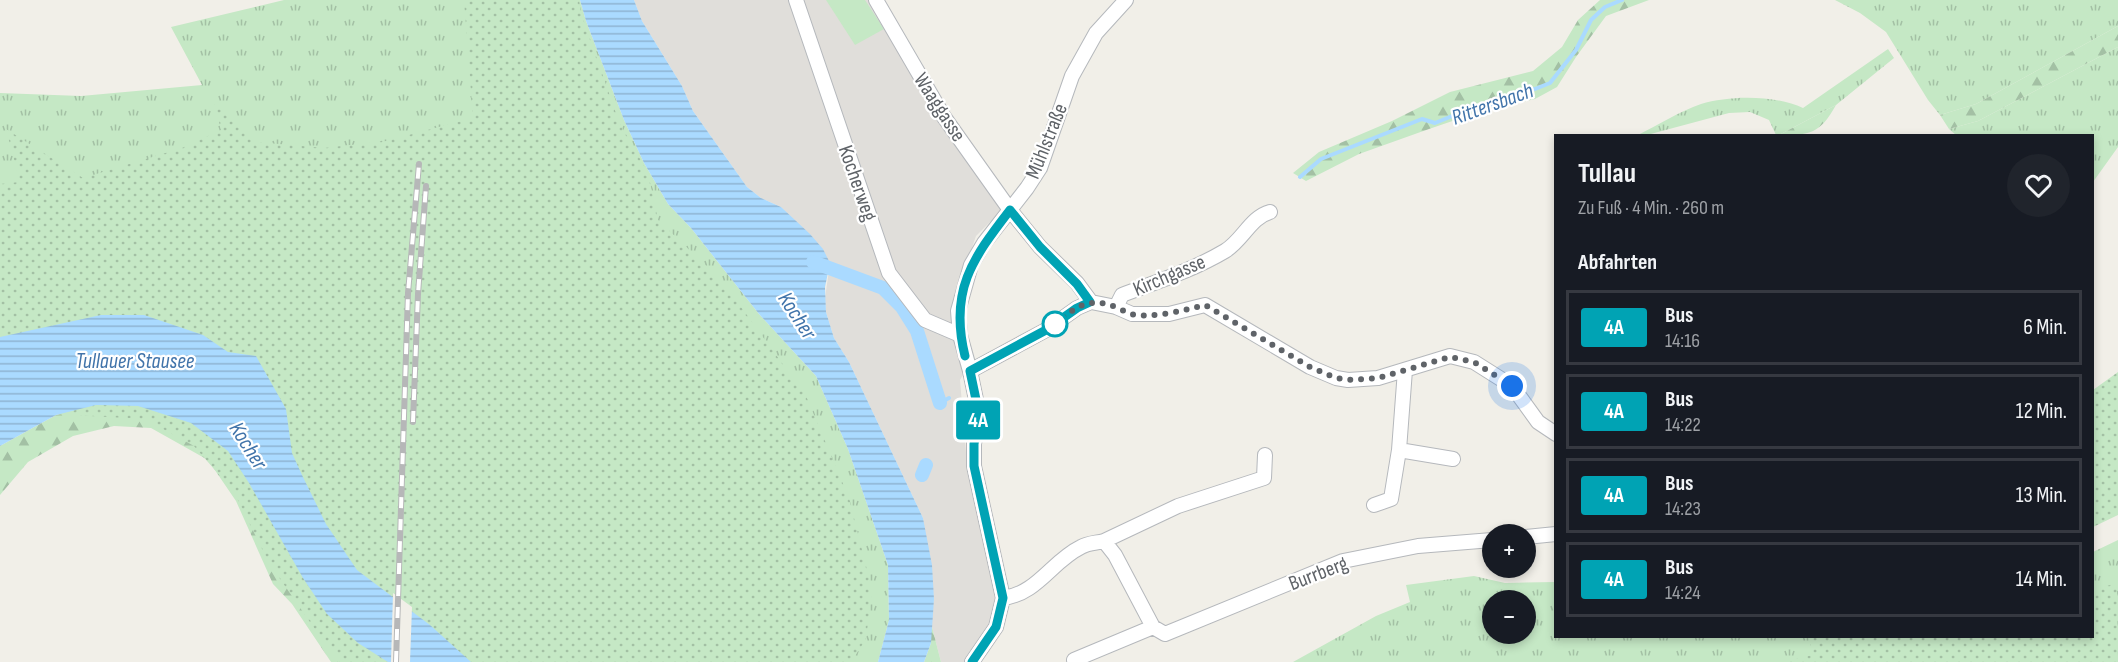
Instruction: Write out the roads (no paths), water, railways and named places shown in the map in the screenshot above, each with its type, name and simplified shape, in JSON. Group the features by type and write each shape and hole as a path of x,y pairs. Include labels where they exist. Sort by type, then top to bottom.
{"street":[{"name":"Kocherweg","path":"796,0 889,273 925,320 960,335"},
{"name":"Waaggasse","path":"876,0 944,117 1010,210 1040,247 1077,284 1090,302"},
{"name":"Mühlstraße","path":"972,662 996,627 1003,598 974,466 974,444 979,414 960,335 958,310 971,265 1040,168 1057,114 1077,68 1096,33 1126,0"},
{"name":"Kirchgasse","path":"1090,302 1116,307 1122,295 1182,271 1226,250 1262,214 1270,212"},
{"path":"970,371 1046,330 1077,308 1090,302"},
{"path":"1116,307 1132,314 1169,314 1205,305 1310,367 1348,380 1378,378 1450,357 1474,362 1512,386 1538,422 1554,433"},
{"path":"1374,505 1391,499 1399,450 1405,370"},
{"path":"1399,450 1453,459"},
{"path":"1003,598 1015,597 1026,591 1082,546 1104,541 1178,506 1264,478 1265,455"},
{"path":"1536,536 1554,534"},
{"path":"1104,541 1115,555 1153,627"},
{"name":"Burrberg","path":"1074,660 1153,627 1165,634 1343,561 1418,546 1482,541"}],"water":[{"name":"Kocher","path":"580,0 634,0 642,21 682,86 693,111 747,187 761,198 781,207 823,249 830,263 825,287 826,312 834,338 849,362 923,518 932,565 934,599 931,643 924,662 878,662 889,620 888,565 848,449 816,376 759,314 691,228 668,204 644,163 624,120"},
{"name":"Tullauer Stausee","path":"101,315 144,315 203,335 228,352 256,356 286,409 292,453 302,475 326,524 357,570 430,625 471,662 388,662 358,643 327,614 303,578 249,483 228,451 191,423 138,406 96,405 56,415 0,446 0,337"}],"waterway":[{"name":"Rittersbach","path":"1300,177 1321,159 1422,119 1435,123 1462,112 1506,102 1520,90 1535,89 1550,83 1576,50 1591,20 1605,7 1622,0"},
{"path":"813,262 883,288 902,307 917,331 940,403"},
{"name":"Rittersbach","path":"940,403 949,398"},
{"path":"922,475 926,465"}],"railway":[{"path":"396,662 408,293 419,164"},
{"path":"413,422 418,294 426,186"}]}
